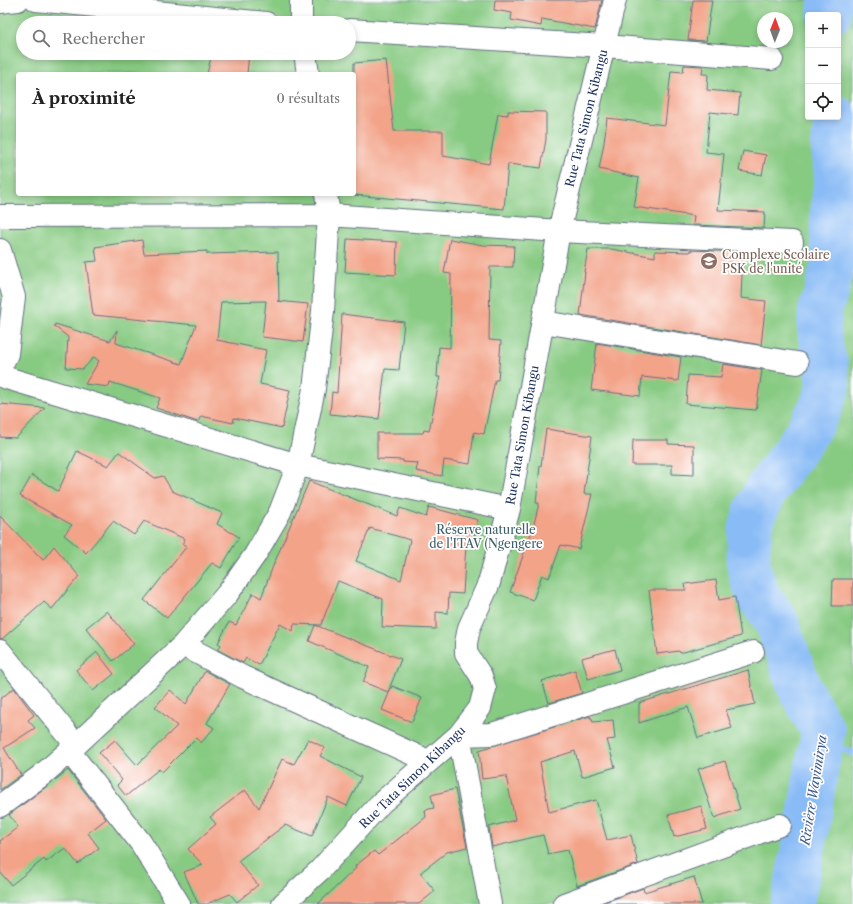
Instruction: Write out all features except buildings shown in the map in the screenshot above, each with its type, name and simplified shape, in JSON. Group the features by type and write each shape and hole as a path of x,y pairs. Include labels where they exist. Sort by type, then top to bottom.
{"street":[{"path":"0,2 18,0"},
{"path":"36,0 196,16"},
{"path":"301,0 301,16"},
{"name":"Rue Tata Simon Kibangu","path":"283,904 321,869 380,804 459,735 480,708 485,689 481,676 466,653 466,643 470,628 489,583 509,509 559,230 615,0"},
{"path":"356,30 604,46 772,59"},
{"path":"306,60 308,72"},
{"path":"0,806 42,775 183,645 228,593 255,556 280,512 298,465 314,389 323,311 328,204"},
{"path":"0,216 328,204 559,230 792,242"},
{"path":"0,250 14,297 7,354 0,368"},
{"path":"543,322 797,363"},
{"path":"0,376 298,465 509,509"},
{"path":"183,645 242,677 428,761"},
{"path":"0,651 141,843 179,904"},
{"path":"490,904 459,735 492,734 753,652"},
{"path":"564,904 780,825"}],"green space":[{"name":"Réserve naturelle de l'ITAV (Ngengere","path":"0,0 853,0 853,904 0,904"}],"waterway":[{"name":"Rivière Wayimirya","path":"829,12 830,0"},
{"name":"Rivière Wayimirya","path":"792,904 804,845 823,731 800,689 776,620 760,599 751,576 748,563 749,544 751,526 755,512 765,492 805,435 820,409 828,388 826,365 821,346 819,328 820,310 826,293 832,266 832,210 836,176 833,149 835,120"},
{"path":"823,731 837,747 853,753"}],"place":[{"name":"Complexe Scolaire PSK de l'unité","path":"709,261"}]}
